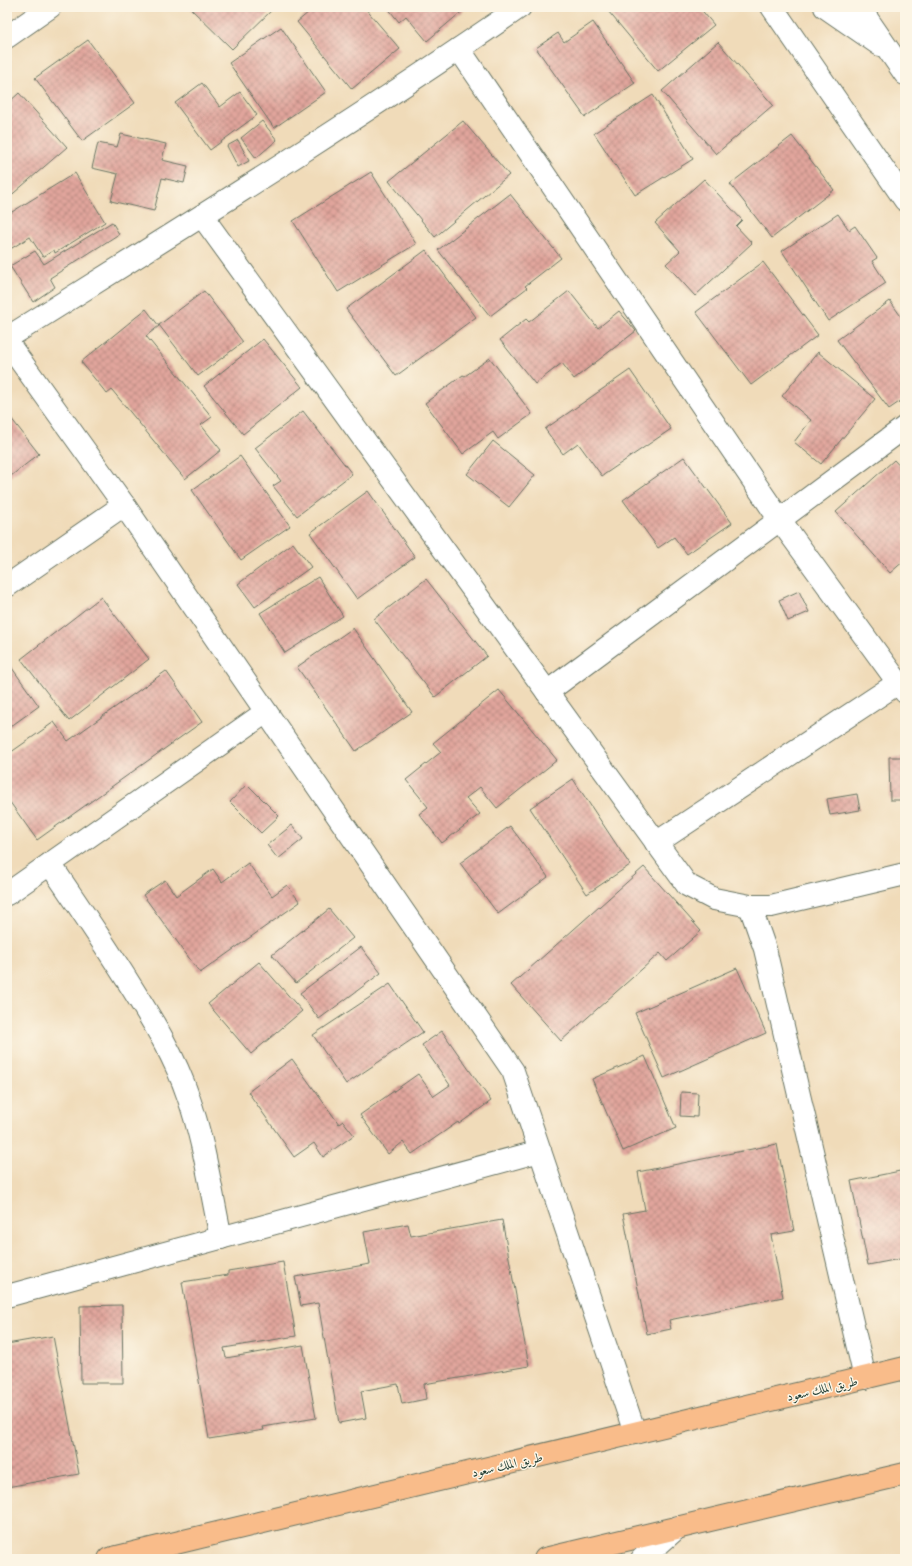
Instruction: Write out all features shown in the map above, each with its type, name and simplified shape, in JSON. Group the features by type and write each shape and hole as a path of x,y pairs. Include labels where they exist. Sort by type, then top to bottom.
{"main road":[{"name":"طريق الملك سعود","path":"109,1559 905,1368"},
{"path":"545,1559 905,1474"},
{"path":"172,1559 194,1539"}],"street":[{"path":"7,37 50,7"},
{"path":"7,338 202,216 460,49 520,7"},
{"path":"772,7 905,200"},
{"path":"824,7 891,53"},
{"path":"859,7 905,74"},
{"path":"460,49 780,520 901,688 656,843"},
{"path":"202,216 686,885 714,899 750,906 771,906 905,874"},
{"path":"7,342 124,505 513,1071 635,1433"},
{"path":"547,692 905,427"},
{"path":"7,586 124,505"},
{"path":"9,890 50,864 266,712"},
{"path":"50,864 158,1029 170,1053 188,1096 207,1168 221,1238"},
{"path":"750,906 765,949 865,1378"},
{"path":"7,1296 540,1151"},
{"path":"642,1559 678,1527"}],"building":[{"path":"189,7 275,7 232,49"},
{"path":"315,7 364,7 400,49 352,89 297,22"},
{"path":"387,7 467,7 427,41 406,16 399,22"},
{"path":"612,7 699,7 714,25 658,71 608,11"},
{"path":"593,22 635,83 585,117 536,48 558,33 564,42"},
{"path":"281,27 326,92 274,128 229,63"},
{"path":"88,40 135,103 82,141 35,78"},
{"path":"718,42 773,105 716,154 662,91"},
{"path":"202,83 220,107 240,92 257,115 210,150 175,103"},
{"path":"19,93 67,147 7,199 7,104"},
{"path":"653,95 693,159 635,195 594,133"},
{"path":"262,121 277,140 256,158 241,138"},
{"path":"463,121 509,175 435,237 389,181"},
{"path":"121,134 166,144 162,160 188,166 184,183 162,178 154,211 111,201 118,174 92,168 98,143 117,147"},
{"path":"792,136 834,190 772,238 730,184"},
{"path":"238,140 249,161 238,167 227,146"},
{"path":"371,172 416,244 338,292 293,221"},
{"path":"75,173 105,222 55,253 54,250 43,257 30,237 7,251 7,215"},
{"path":"704,179 742,220 736,226 752,243 695,296 666,264 680,251 655,223"},
{"path":"510,194 561,258 525,286 527,288 490,316 438,250"},
{"path":"838,214 849,230 855,226 877,258 872,261 886,283 828,321 782,251"},
{"path":"112,222 119,234 50,278 55,287 33,302 10,266 35,251 44,264"},
{"path":"426,250 476,317 396,376 346,309"},
{"path":"763,262 818,335 751,385 696,312"},
{"path":"204,291 243,342 198,376 159,325"},
{"path":"569,291 598,328 619,311 636,331 574,379 562,363 535,384 500,340 526,319 529,322"},
{"path":"890,301 905,322 905,398 889,409 837,340"},
{"path":"146,309 159,326 146,336 212,417 201,425 221,450 185,479 112,390 107,394 81,362"},
{"path":"263,339 302,387 243,434 204,386"},
{"path":"818,352 875,399 821,464 794,442 811,420 782,396"},
{"path":"490,358 532,414 498,439 493,432 463,454 425,403 463,375 465,376"},
{"path":"630,370 671,429 602,476 578,443 563,454 545,429"},
{"path":"303,411 352,474 297,516 273,486 281,481 255,448"},
{"path":"7,413 39,454 7,479"},
{"path":"493,441 535,475 509,507 467,474"},
{"path":"240,456 290,526 241,560 192,490"},
{"path":"684,457 732,523 687,554 674,537 658,548 623,500"},
{"path":"894,460 905,472 905,560 890,573 836,512"},
{"path":"368,491 415,557 357,599 310,533"},
{"path":"293,543 311,567 255,607 238,584"},
{"path":"318,577 343,616 285,653 260,613"},
{"path":"426,579 487,656 435,697 374,619"},
{"path":"799,591 809,612 788,621 779,600"},
{"path":"101,597 149,659 69,721 21,659"},
{"path":"353,628 412,712 356,751 297,667"},
{"path":"7,661 39,706 7,729"},
{"path":"166,671 202,722 37,840 7,798 7,755 54,722 68,741"},
{"path":"499,690 557,760 497,808 480,787 466,798 480,814 442,843 419,814 428,807 406,780 441,752 433,743"},
{"path":"889,757 905,757 905,800 890,800"},
{"path":"573,779 630,865 587,894 530,808"},
{"path":"247,784 279,816 261,833 230,802"},
{"path":"857,794 860,810 830,815 827,799"},
{"path":"292,825 303,839 278,859 267,845"},
{"path":"510,826 548,877 498,914 460,863"},
{"path":"248,863 272,896 287,885 300,902 200,973 143,895 165,880 176,896 213,869 222,882"},
{"path":"644,867 701,931 667,961 660,953 561,1041 511,985"},
{"path":"329,909 353,938 296,983 272,955"},
{"path":"361,947 381,973 319,1019 300,993"},
{"path":"259,962 302,1011 251,1054 208,1004"},
{"path":"737,968 766,1033 664,1078 635,1013"},
{"path":"390,984 423,1032 346,1084 313,1035"},
{"path":"442,1031 491,1101 459,1124 458,1122 412,1154 403,1142 388,1154 360,1115 418,1074 434,1096 450,1085 422,1045"},
{"path":"645,1056 676,1128 623,1151 592,1079"},
{"path":"292,1059 339,1124 343,1121 354,1135 323,1157 314,1143 294,1157 248,1092"},
{"path":"681,1092 698,1093 697,1117 680,1116"},
{"path":"777,1144 794,1231 771,1235 783,1297 669,1320 671,1329 647,1334 623,1214 645,1210 638,1172"},
{"path":"905,1170 905,1258 868,1265 851,1181"},
{"path":"502,1220 529,1366 424,1384 426,1399 402,1404 398,1384 361,1391 366,1418 339,1423 318,1303 301,1306 295,1277 370,1264 364,1232 408,1224 411,1236"},
{"path":"283,1262 296,1336 224,1348 226,1358 303,1345 316,1418 263,1427 264,1430 209,1439 182,1282 228,1275 228,1271"},
{"path":"122,1305 123,1383 81,1383 80,1306"},
{"path":"53,1336 79,1474 7,1487 7,1344"}]}
